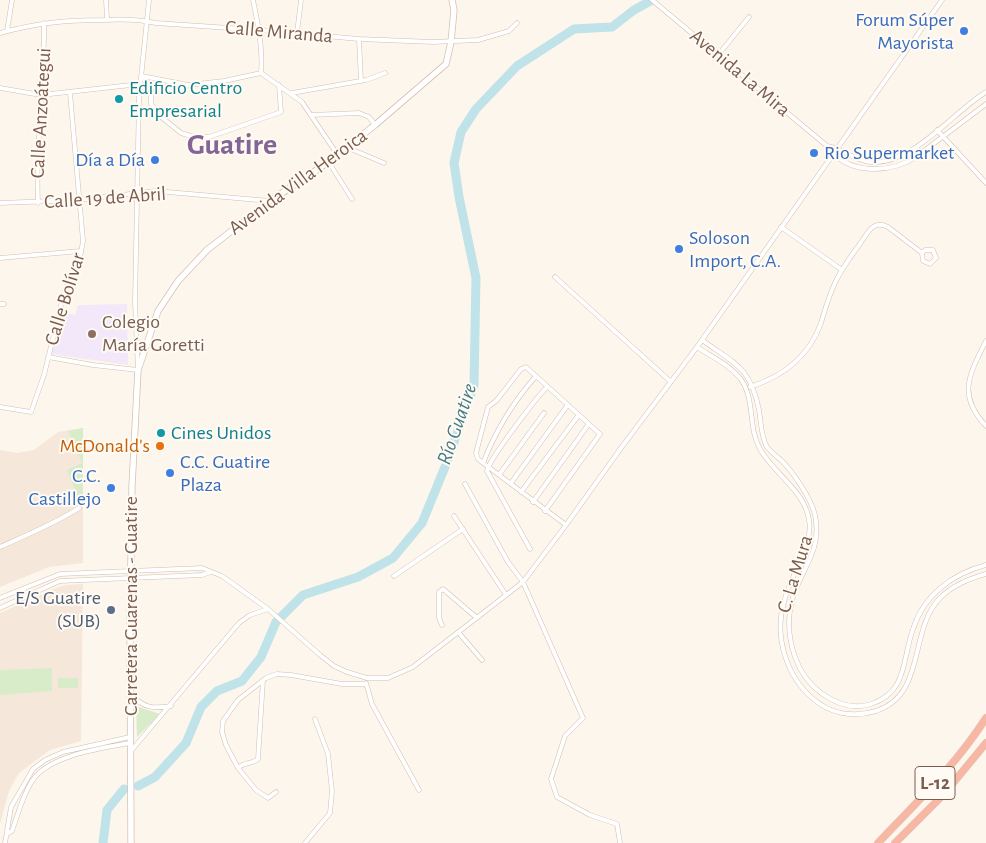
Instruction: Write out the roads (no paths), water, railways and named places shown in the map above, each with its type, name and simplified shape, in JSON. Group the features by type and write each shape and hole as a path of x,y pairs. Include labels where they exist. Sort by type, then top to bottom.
{"highway":[{"name":"L-12","path":"878,843 947,771 971,742 986,718"},
{"name":"L-12","path":"895,843 944,794 986,743"}],"main road":[{"name":"Avenida Villa Heroica","path":"138,370 158,311 178,281 207,250 270,201 328,161 375,125 446,64 451,42 454,10 452,0"},
{"name":"Carretera Guarenas - Guatire","path":"131,843 132,486 138,370"}],"street":[{"path":"7,31 12,0"},
{"path":"106,0 106,20"},
{"path":"48,359 138,370 135,302 140,84 149,0"},
{"path":"252,0 259,30 262,60 261,73"},
{"path":"297,33 301,0"},
{"name":"Avenida La Mira","path":"652,0 827,146 832,154 840,160 857,167 878,170 889,169 906,163 944,137 986,104"},
{"path":"0,598 60,574 202,568 222,576 268,609 334,666 368,678 388,678 413,667 523,582 697,347 942,0"},
{"path":"719,54 749,17"},
{"name":"Calle Miranda","path":"0,33 31,24 69,20 106,20 147,21 359,39 451,42 478,40 509,31 517,22"},
{"name":"Calle Anzoátegui","path":"38,203 36,179 45,60 44,23"},
{"path":"359,39 360,81"},
{"path":"142,76 188,85 224,81 261,73 292,93 302,102 336,154"},
{"path":"292,93 360,81 385,73"},
{"path":"142,76 151,87 150,100 160,116 181,133 194,137 210,137 281,112 278,85"},
{"path":"0,88 41,95 140,84"},
{"path":"827,146 837,147 860,160 871,162 888,160 914,149 974,99 986,92"},
{"name":"Calle Bolívar","path":"0,407 31,412 44,375 64,293 80,258 83,241 70,93"},
{"path":"311,115 359,113 369,117 375,125"},
{"path":"937,130 986,183"},
{"path":"346,147 384,163"},
{"path":"328,161 352,199"},
{"name":"Calle 19 de Abril","path":"0,203 38,203 156,192 270,201"},
{"path":"746,389 769,381 784,372 806,349 820,324 827,301 842,270 868,232 878,224 888,227 922,253"},
{"path":"781,227 842,270"},
{"path":"0,258 81,252"},
{"path":"555,276 671,382"},
{"path":"702,340 732,360 747,375 753,386 765,443 798,482 814,512 816,538 813,551 793,596 788,621 789,635 797,662 802,672 818,690 835,702 853,706 872,704 883,698 892,691 903,673 913,628 926,604 944,584 965,571 986,564"},
{"path":"986,341 970,372 969,380 971,407 976,416 986,426"},
{"name":"C. La Mura","path":"697,347 737,374 746,389 759,447 767,459 793,488 808,515 810,532 784,602 780,637 786,658 796,678 805,691 818,703 837,712 855,714 875,711 895,700 903,692 909,681 921,633 930,611 939,599 956,585 986,574"},
{"path":"545,511 600,434 526,367 521,369 497,400 488,407 476,448 478,459 545,511 566,525"},
{"path":"483,464 501,423 521,393 536,376"},
{"path":"530,549 489,477 488,467 536,400 548,387"},
{"path":"511,483 567,406"},
{"path":"499,475 544,413"},
{"path":"521,492 578,416"},
{"path":"533,502 588,425"},
{"path":"465,484 508,562 523,582 583,718 565,736 551,779 557,797 590,815 616,824 620,843"},
{"path":"0,548 79,508"},
{"path":"454,516 506,595"},
{"path":"394,576 463,529"},
{"path":"0,608 60,582 202,576 212,572"},
{"path":"442,625 439,618 438,603 439,592 443,589 477,618"},
{"path":"130,756 239,624 250,615 268,609"},
{"path":"458,632 482,660"},
{"path":"276,792 268,798 265,797 247,781 238,768 223,736 221,728 223,721 238,700 272,675 283,674 342,684 366,684"},
{"path":"368,678 366,684 372,704 419,790"},
{"path":"238,768 240,765 257,761 258,759 263,680"},
{"path":"130,694 146,707 171,706"},
{"path":"305,843 330,813 332,791 328,754 316,719"},
{"path":"5,843 11,807 33,769 45,760 63,752 130,740"},
{"path":"7,834 12,831 23,797 33,779 44,768 75,755 130,740"}],"waterway":[{"name":"Río Guatire","path":"138,786 155,777 186,743 201,707 217,691 242,681 261,657 276,622 303,595 358,577 393,558 422,523 447,462 474,385 476,278 454,163 461,132 476,109 517,66 574,29 612,27 634,10 652,0"},
{"name":"Río Guatire","path":"103,843 107,810 124,789"}],"place":[{"name":"Forum Súper Mayorista","path":"964,31"},
{"name":"Edificio Centro Empresarial","path":"119,99"},
{"name":"Rio Supermarket","path":"814,153"},
{"name":"Día a Día","path":"155,160"},
{"name":"Soloson Import, C.A.","path":"679,249"},
{"name":"Colegio María Goretti","path":"92,334"},
{"name":"Cines Unidos","path":"161,433"},
{"name":"McDonald's","path":"160,446"},
{"name":"C.C. Guatire Plaza","path":"170,473"},
{"name":"C.C. Castillejo","path":"111,488"},
{"name":"E/S Guatire (SUB)","path":"111,610"}],"district":[{"name":"Guatire","path":"232,145"}]}
